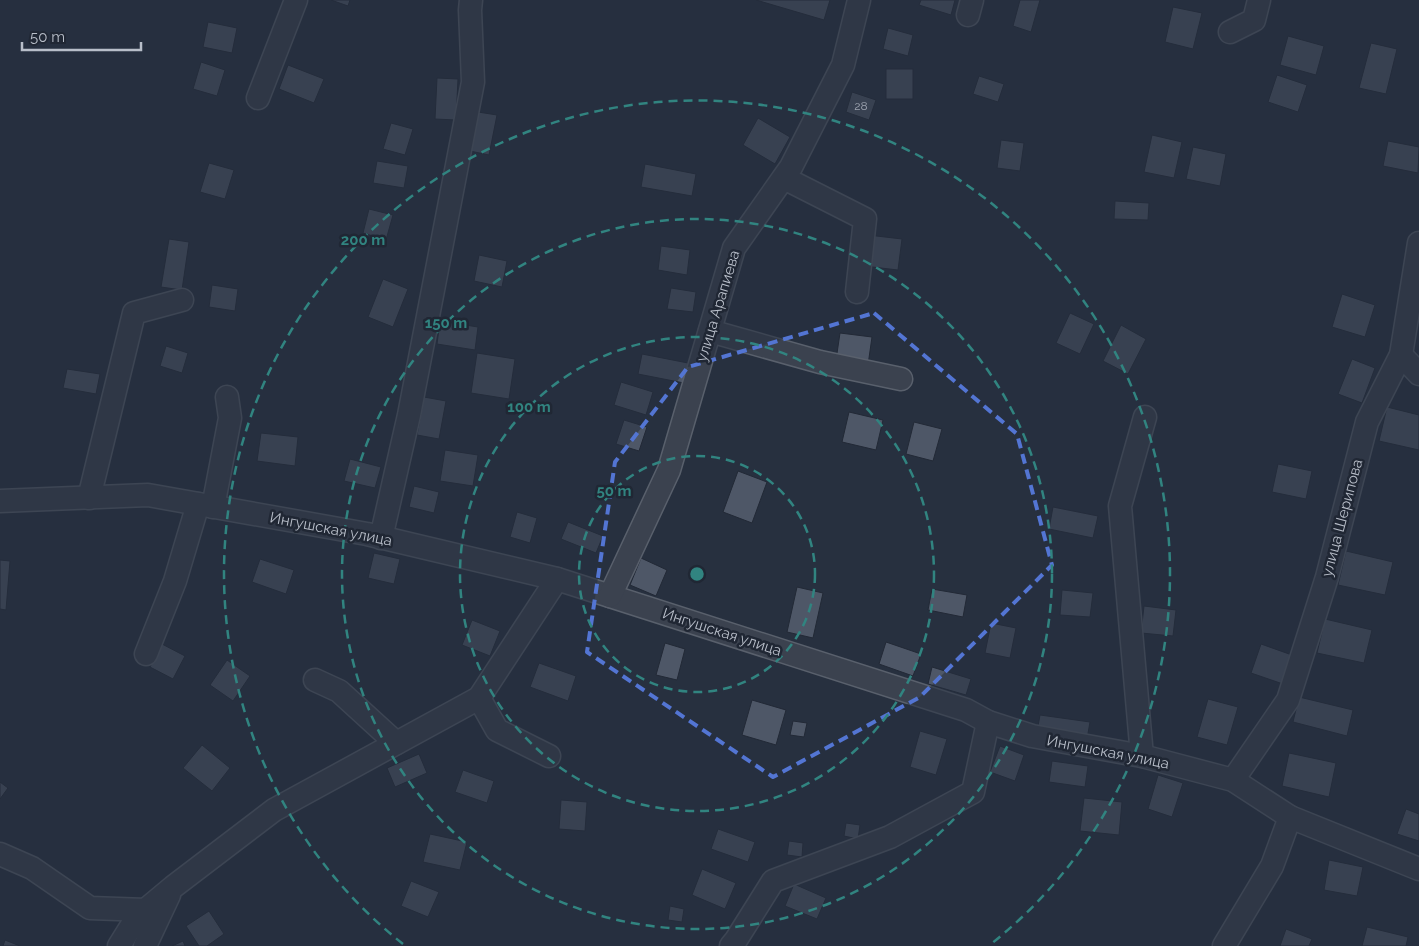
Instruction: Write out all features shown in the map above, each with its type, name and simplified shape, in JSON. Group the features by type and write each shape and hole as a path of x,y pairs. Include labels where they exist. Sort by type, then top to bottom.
{"street":[{"path":"258,98 296,0"},
{"path":"381,538 409,415 473,82 471,0"},
{"name":"улица Арапиева","path":"610,596 669,470 734,248 792,167 843,66 859,0"},
{"path":"1230,32 1254,20 1259,0"},
{"path":"784,178 864,219 857,292"},
{"name":"улица Шерипова","path":"1233,780 1288,700 1327,577 1367,422 1400,355 1419,243"},
{"path":"89,498 134,313 182,300"},
{"path":"710,331 820,362 901,379"},
{"path":"1400,355 1419,374"},
{"path":"146,654 205,506 230,418 227,397"},
{"path":"1142,756 1120,506 1145,417"},
{"name":"Ингушская улица","path":"0,501 148,495 381,538 557,579 966,710 988,722 1032,736 1142,756 1233,780 1290,817 1419,869"},
{"path":"119,946 137,917 274,810 479,698 557,579"},
{"path":"314,680 339,691 396,742"},
{"path":"479,698 497,730 549,756"},
{"path":"731,946 773,881 890,836 973,792 988,722"},
{"path":"1224,946 1272,866 1290,817"},
{"path":"0,854 32,868 90,908 146,910"},
{"path":"145,946 173,887"}],"highlighted area":[{"path":"874,313 1017,434 1052,565 920,697 773,777 587,652 615,462 688,367"}],"building":[{"path":"331,0 350,0 348,6"},
{"path":"756,0 830,0 824,20"},
{"path":"921,0 955,0 951,15 919,5"},
{"path":"1020,0 1040,0 1031,32 1013,26"},
{"path":"1173,7 1202,13 1193,49 1165,42"},
{"path":"208,22 237,28 232,53 203,47"},
{"path":"888,28 913,35 908,56 883,49"},
{"path":"1288,36 1324,46 1316,75 1280,65"},
{"path":"1371,43 1397,49 1386,94 1359,88"},
{"path":"201,62 225,70 217,96 193,89"},
{"path":"288,65 324,79 314,103 279,89"},
{"path":"886,69 913,69 913,99 886,99"},
{"path":"1277,75 1307,85 1298,112 1268,102"},
{"path":"979,76 1004,84 998,102 973,94"},
{"path":"437,78 458,79 456,120 435,119"},
{"path":"852,92 876,100 869,120 846,112"},
{"path":"478,112 497,115 489,155 470,151"},
{"path":"758,118 790,137 775,164 743,145"},
{"path":"391,123 413,129 405,155 383,149"},
{"path":"1152,135 1182,142 1174,178 1144,172"},
{"path":"1001,140 1024,143 1020,171 997,168"},
{"path":"1388,141 1419,147 1418,173 1383,166"},
{"path":"1193,147 1226,154 1220,186 1186,179"},
{"path":"377,161 408,166 404,188 373,183"},
{"path":"209,163 234,170 225,199 200,192"},
{"path":"645,164 696,174 692,196 641,187"},
{"path":"1115,201 1149,203 1148,220 1114,219"},
{"path":"369,209 393,215 386,240 363,233"},
{"path":"868,235 902,239 898,270 864,266"},
{"path":"169,239 189,242 182,290 161,287"},
{"path":"661,246 690,250 687,275 658,270"},
{"path":"479,255 507,261 502,287 474,281"},
{"path":"383,279 408,289 393,327 368,317"},
{"path":"212,285 238,289 235,311 209,307"},
{"path":"671,288 696,292 693,312 667,309"},
{"path":"1342,294 1375,305 1365,337 1332,327"},
{"path":"1070,313 1094,324 1080,354 1056,343"},
{"path":"440,321 478,327 475,350 437,344"},
{"path":"1121,325 1146,339 1128,374 1103,361"},
{"path":"840,333 872,337 868,365 836,360"},
{"path":"166,346 188,353 182,373 160,366"},
{"path":"477,353 515,359 509,399 471,393"},
{"path":"642,354 688,363 684,383 638,374"},
{"path":"1352,359 1375,368 1362,403 1338,394"},
{"path":"67,369 100,374 96,394 63,388"},
{"path":"621,382 653,392 646,415 614,405"},
{"path":"424,397 446,401 439,439 417,435"},
{"path":"1387,407 1419,415 1419,450 1379,441"},
{"path":"849,412 883,420 876,450 842,442"},
{"path":"624,420 647,427 639,451 616,444"},
{"path":"914,422 942,429 933,461 906,454"},
{"path":"261,433 298,437 295,466 257,461"},
{"path":"445,450 478,455 473,486 440,481"},
{"path":"350,459 381,467 375,488 344,481"},
{"path":"1278,464 1312,471 1306,499 1272,492"},
{"path":"738,471 767,482 752,523 723,512"},
{"path":"414,486 439,492 434,513 409,507"},
{"path":"1053,507 1098,516 1093,538 1049,529"},
{"path":"517,512 537,518 530,543 510,537"},
{"path":"568,522 603,536 596,553 561,539"},
{"path":"1346,551 1393,562 1385,595 1338,585"},
{"path":"374,553 400,559 394,584 368,578"},
{"path":"641,558 667,570 656,596 630,585"},
{"path":"260,559 294,570 286,594 252,582"},
{"path":"0,560 10,561 6,610 0,609"},
{"path":"797,587 823,593 813,638 787,632"},
{"path":"932,589 967,595 963,617 928,610"},
{"path":"1062,590 1093,593 1090,617 1060,615"},
{"path":"1144,606 1176,610 1173,636 1141,633"},
{"path":"1325,619 1372,630 1364,663 1317,653"},
{"path":"472,620 500,631 490,656 462,645"},
{"path":"991,623 1016,628 1010,658 985,653"},
{"path":"886,642 921,654 913,676 879,664"},
{"path":"665,643 685,649 677,680 656,675"},
{"path":"162,644 185,656 173,679 150,667"},
{"path":"1261,644 1292,655 1283,684 1251,673"},
{"path":"227,660 250,676 233,701 210,685"},
{"path":"539,663 576,676 568,701 530,687"},
{"path":"932,667 971,679 966,695 928,684"},
{"path":"1299,697 1353,710 1347,736 1293,722"},
{"path":"1208,699 1238,707 1227,745 1197,737"},
{"path":"752,700 786,710 776,745 742,735"},
{"path":"1040,715 1090,722 1087,739 1037,732"},
{"path":"793,721 807,723 804,737 790,735"},
{"path":"920,731 947,739 936,775 910,767"},
{"path":"202,745 230,768 212,791 183,768"},
{"path":"1000,746 1024,755 1015,781 990,772"},
{"path":"1289,753 1336,763 1329,797 1282,786"},
{"path":"419,754 427,773 395,787 387,768"},
{"path":"1052,761 1088,766 1085,787 1049,782"},
{"path":"463,770 494,781 487,803 455,792"},
{"path":"1158,775 1183,783 1172,817 1148,809"},
{"path":"0,782 8,788 0,799"},
{"path":"1084,798 1122,802 1119,835 1080,831"},
{"path":"561,800 587,802 585,831 559,829"},
{"path":"1406,809 1419,814 1419,841 1397,834"},
{"path":"846,823 860,825 858,839 844,836"},
{"path":"718,829 755,842 748,862 711,849"},
{"path":"430,834 467,842 460,870 423,862"},
{"path":"789,841 803,843 802,857 787,855"},
{"path":"1329,860 1363,867 1357,896 1324,890"},
{"path":"702,869 736,883 725,909 692,895"},
{"path":"411,881 439,892 428,917 401,906"},
{"path":"794,884 826,898 817,919 785,906"},
{"path":"670,906 684,909 682,922 668,920"},
{"path":"209,911 224,934 207,946 199,946 186,926"},
{"path":"1367,927 1408,937 1406,946 1362,946"},
{"path":"1286,929 1312,939 1309,946 1280,946"},
{"path":"5,940 20,946 3,946"},
{"path":"183,941 185,946 172,946"}]}
